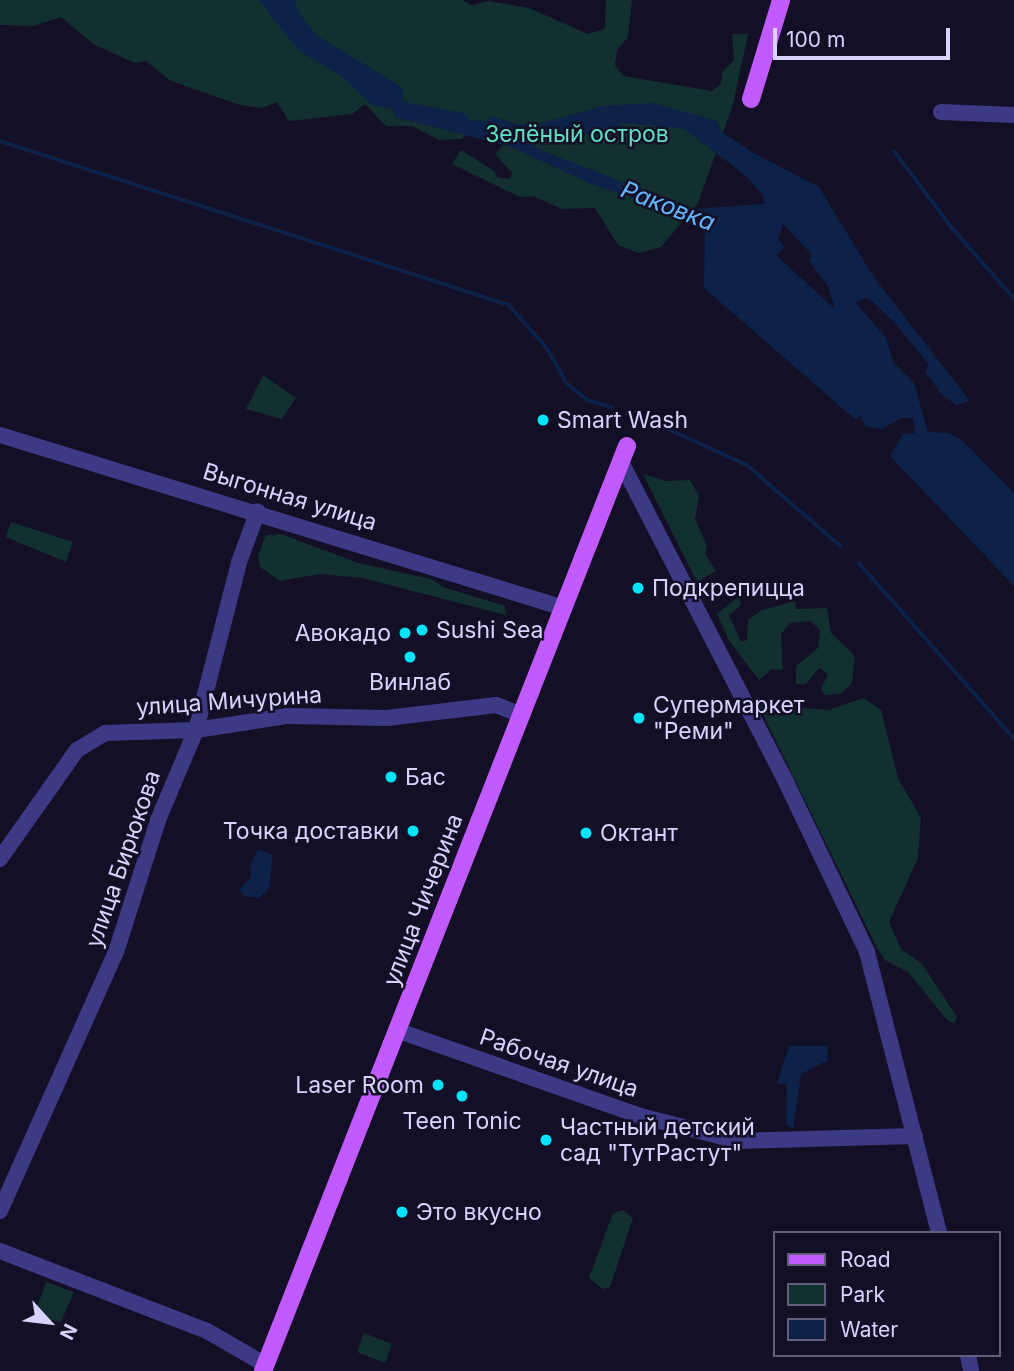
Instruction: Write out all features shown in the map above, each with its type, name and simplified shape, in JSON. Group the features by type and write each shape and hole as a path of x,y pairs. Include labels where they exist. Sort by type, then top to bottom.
{"main road":[{"path":"751,99 781,0"},
{"name":"улица Чичерина","path":"264,1368 399,1031 624,454"}],"street":[{"path":"941,112 1014,115"},
{"name":"Выгонная улица","path":"0,435 258,511 564,608"},
{"path":"624,454 867,952 939,1231"},
{"name":"улица Бирюкова","path":"0,1211 116,952 158,820 196,730 239,562 258,511"},
{"name":"улица Мичурина","path":"0,859 87,740 126,731 196,730 288,716 387,718 496,705 522,715"},
{"name":"Рабочая улица","path":"399,1031 640,1116 739,1140 836,1142 915,1136"},
{"path":"0,1251 207,1331 264,1368"}],"green space":[{"name":"Зелёный остров","path":"0,0 462,0 471,5 489,1 529,8 588,34 605,29 606,0 632,0 628,37 617,50 615,65 623,76 712,91 721,84 722,72 734,60 732,34 748,34 733,104 698,203 661,247 639,253 618,245 595,208 562,209 533,196 520,197 452,164 461,150 494,171 497,177 508,179 513,174 495,154 503,145 465,135 462,139 439,140 412,126 386,126 365,104 352,114 289,121 277,102 262,108 240,105 171,81 146,61 135,63 93,44 61,17 34,26 0,25"},
{"path":"263,375 296,398 282,419 246,409"},
{"path":"643,474 666,481 690,480 699,496 695,519 707,546 705,554 716,571 697,582"},
{"path":"11,522 73,542 66,562 6,537"},
{"path":"281,534 358,563 431,579 443,587 505,606 506,615 362,578 320,574 280,581 260,567 258,555 266,535"},
{"path":"739,596 741,605 729,615 741,642 747,640 748,620 762,610 795,601 796,609 827,608 831,633 855,656 852,683 840,694 825,695 821,689 828,674 819,668 806,684 796,684 796,666 818,648 820,630 811,621 790,623 781,634 783,670 772,669 759,680 730,642 717,614"},
{"path":"864,698 881,710 898,778 921,818 918,858 889,922 901,949 922,964 957,1017 954,1023 947,1020 908,972 885,960 878,950 758,704 828,710"},
{"path":"623,1210 633,1218 610,1287 603,1289 589,1278 613,1213"},
{"path":"46,1282 74,1292 61,1322 34,1316"},
{"path":"364,1333 392,1344 385,1363 357,1352"}],"water":[{"name":"Раковка","path":"259,0 296,0 297,10 316,35 395,83 404,90 402,100 409,103 463,113 471,120 486,122 492,116 515,124 538,124 603,106 653,103 717,121 722,132 752,152 819,187 873,276 970,401 956,405 941,394 926,373 928,364 895,323 872,301 865,298 856,303 886,338 893,362 914,383 928,432 949,433 964,442 1014,493 1014,586 890,456 903,434 915,433 913,418 901,418 882,429 865,426 860,415 856,420 704,288 705,221 596,186 511,147 395,117 393,109 372,105 341,76 298,50","holes":["623,123 684,129 745,175 762,194 765,204 692,209 533,147 549,133 608,135","783,224 812,255 809,261 828,286 835,309 776,255 785,247 778,239"]},
{"path":"258,849 273,855 269,888 259,898 244,896 239,890 251,877 250,865"},
{"path":"789,1046 827,1046 828,1060 801,1074 793,1129 786,1124 787,1085 777,1083"}],"waterway":[{"path":"0,141 509,305 547,348 567,383 587,400 612,407"},
{"path":"895,152 953,229 1014,298"},
{"path":"664,427 747,465 841,546"},
{"path":"859,563 1014,738"}],"place":[{"name":"Smart Wash","path":"543,420"},
{"name":"Подкрепицца","path":"638,588"},
{"name":"Sushi Sea","path":"422,630"},
{"name":"Авокадо","path":"405,633"},
{"name":"Винлаб","path":"410,657"},
{"name":"Супермаркет \"Реми\"","path":"639,718"},
{"name":"Бас","path":"391,777"},
{"name":"Точка доставки","path":"413,831"},
{"name":"Октант","path":"586,833"},
{"name":"Laser Room","path":"438,1085"},
{"name":"Teen Tonic","path":"462,1096"},
{"name":"Частный детский сад \"ТутРастут\"","path":"546,1140"},
{"name":"Это вкусно","path":"402,1212"}]}
